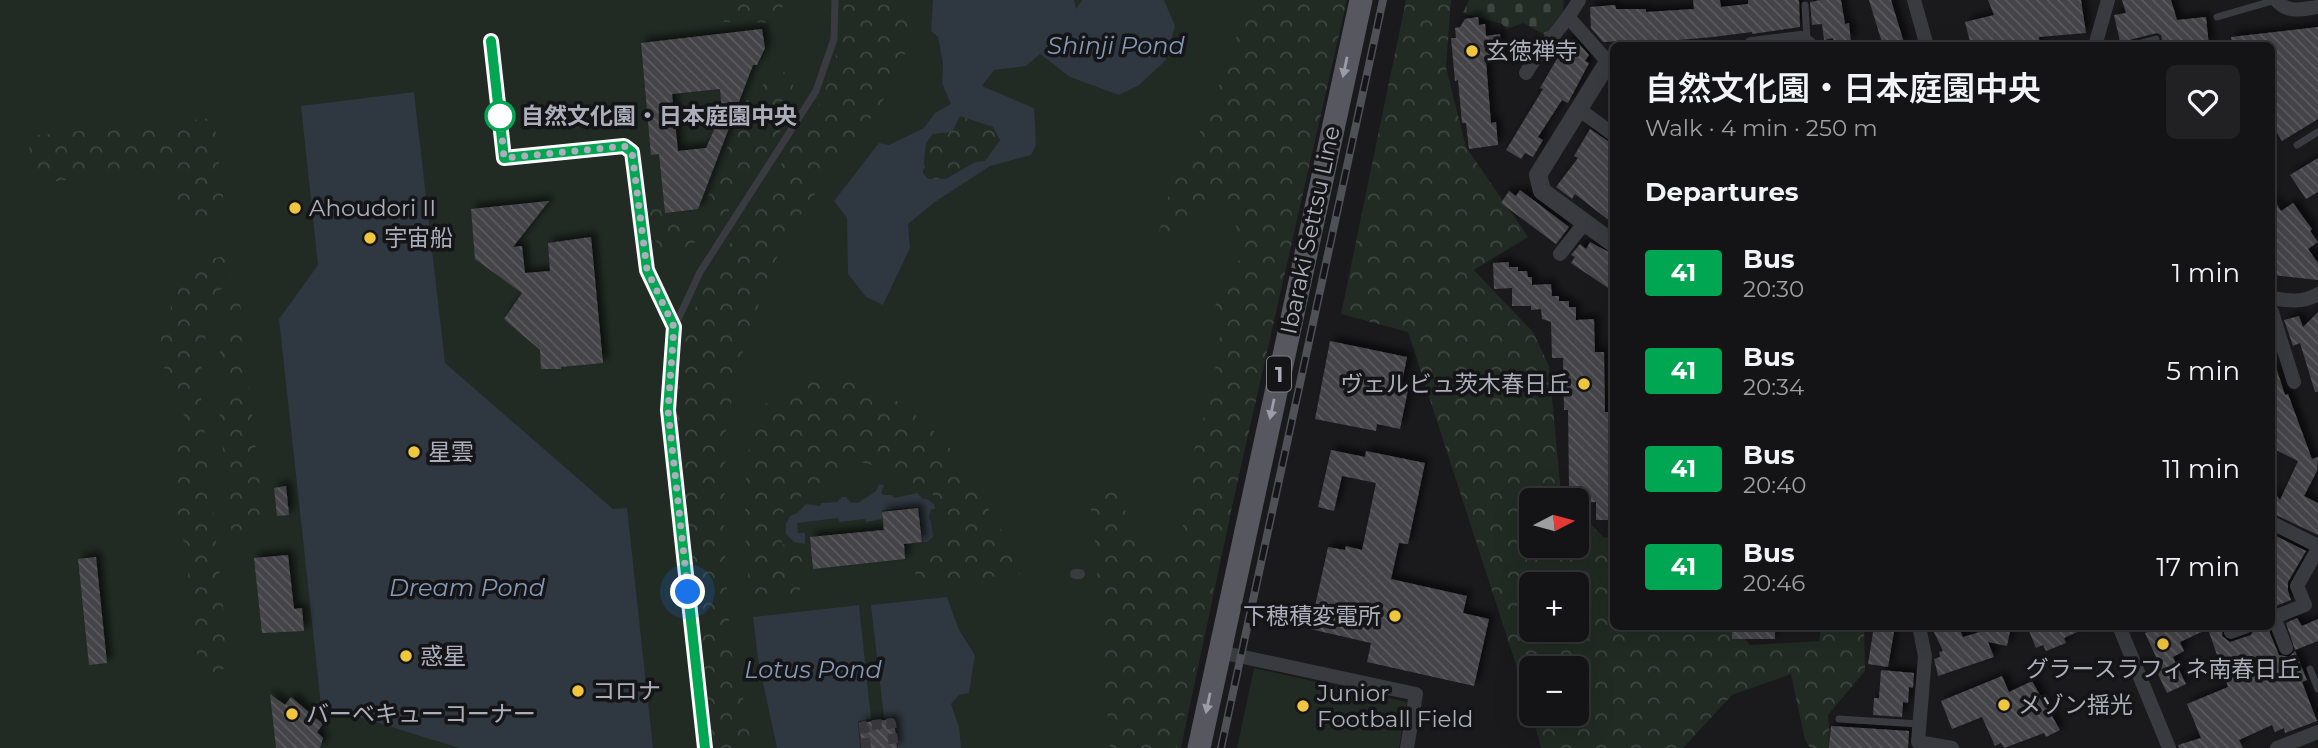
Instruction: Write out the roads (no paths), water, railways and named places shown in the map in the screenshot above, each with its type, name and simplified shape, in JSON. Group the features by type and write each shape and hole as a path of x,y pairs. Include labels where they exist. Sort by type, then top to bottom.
{"main road":[{"name":"Ibaraki Settsu Line","path":"1199,748 1361,0"}],"street":[{"path":"1527,73 1538,52 1569,18 1579,0"},
{"path":"1914,0 1926,42"},
{"path":"2096,42 2108,0"},
{"path":"2276,0 2291,10 2318,7"},
{"path":"1569,18 1610,59"},
{"path":"1785,42 1804,42"},
{"path":"1610,62 1538,175 1542,191 1610,241"},
{"path":"1580,110 1610,132"},
{"path":"632,152 647,270 674,327 668,410 705,748"},
{"path":"1560,254 1585,222"},
{"path":"2275,299 2309,300 2318,294"},
{"path":"2275,322 2294,382"},
{"path":"2275,525 2318,548 2297,586 2305,605 2275,616"},
{"path":"2275,622 2286,648"},
{"path":"1920,630 1925,656 1918,742 1952,748"},
{"path":"2121,630 2169,748"},
{"path":"2231,632 2236,630"},
{"path":"1220,652 1416,694 1407,748"},
{"path":"2277,748 2318,732"}],"lane":[{"path":"674,327 700,272 816,91 834,39 835,0"},
{"path":"2217,17 2276,0"},
{"path":"1805,5 1808,42"},
{"path":"2145,42 2156,39"},
{"path":"491,41 504,158 624,146 632,152"},
{"path":"2297,145 2318,132"},
{"path":"2310,669 2318,689"},
{"path":"1839,719 1919,724"}],"water":[{"name":"Shinji Pond","path":"933,0 1074,0 1076,9 1082,0 1164,0 1175,26 1166,60 1139,85 1119,95 1070,77 1040,54 1026,66 994,70 982,86 1034,108 1036,145 1031,155 990,166 935,202 908,224 910,248 883,305 866,297 848,274 847,218 834,201 879,143 889,145 924,128 935,113 951,104 942,83 943,64 938,37 931,31","holes":["960,116 993,127 1000,140 985,161 975,162 946,179 928,179 923,173 926,143 933,134 952,132"]},
{"name":"Dream Pond","path":"414,92 445,363 613,509 627,508 653,748 459,748 321,705 279,319 318,265 301,106"},
{"path":"879,484 884,485 881,493 884,495 892,495 894,498 917,493 934,504 935,509 931,509 929,517 933,537 923,542 919,507 882,510 882,519 866,522 865,519 839,522 838,518 797,523 798,533 805,533 805,544 794,542 786,534 786,524 790,516 806,504 820,506 821,503 837,502 842,497 858,503 876,491"},
{"name":"Lotus Pond","path":"947,597 959,630 975,655 969,693 959,695 951,704 959,727 961,748 898,748 895,717 884,718 871,605"},
{"name":"Lotus Pond","path":"859,605 871,719 858,721 860,748 777,748 758,659 753,617"}],"tunnel":[{"path":"866,748 864,726 891,723 894,748"}],"railway":[{"path":"1221,748 1383,0"}],"place":[{"name":"玄徳禅寺","path":"1472,51"},
{"name":"自然文化園・日本庭園中央","path":"500,116"},
{"name":"Ahoudori II","path":"295,208"},
{"name":"宇宙船","path":"370,238"},
{"name":"ヴェルビュ茨木春日丘","path":"1584,384"},
{"name":"星雲","path":"414,452"},
{"name":"下穂積変電所","path":"1395,616"},
{"name":"グラースラフィネ南春日丘","path":"2163,644"},
{"name":"惑星","path":"406,656"},
{"name":"コロナ","path":"578,691"},
{"name":"メゾン揺光","path":"2004,705"},
{"name":"Junior Football Field","path":"1303,706"},
{"name":"バーベキューコーナー","path":"292,714"}]}
